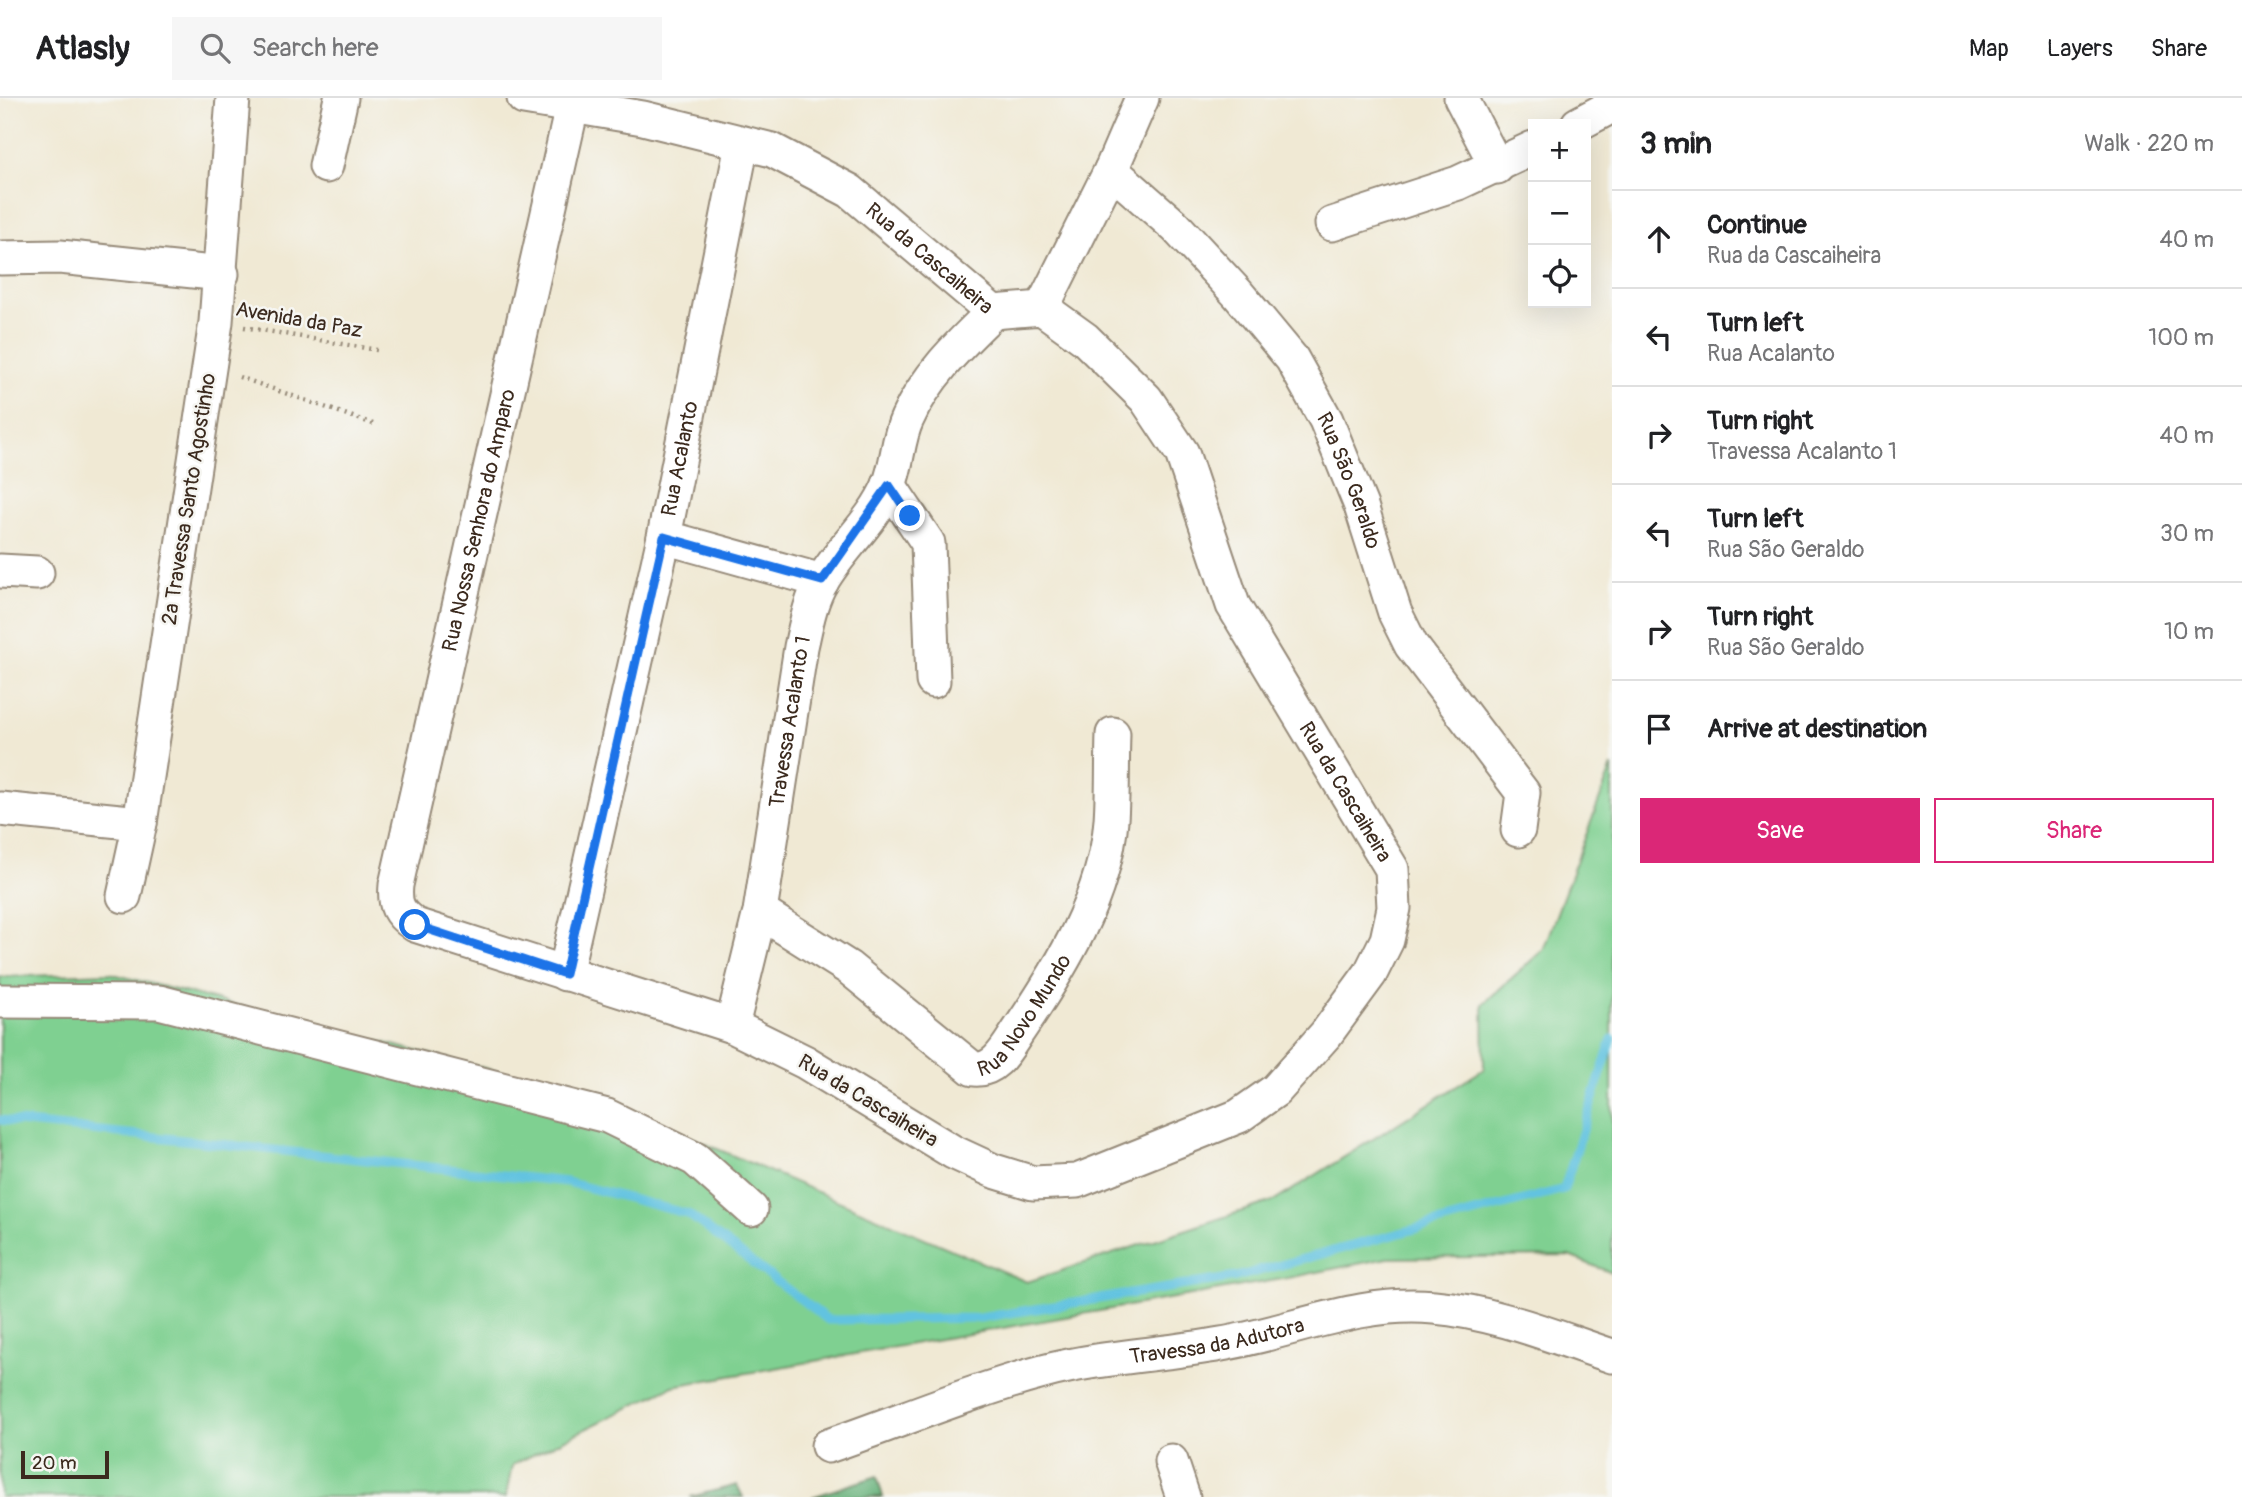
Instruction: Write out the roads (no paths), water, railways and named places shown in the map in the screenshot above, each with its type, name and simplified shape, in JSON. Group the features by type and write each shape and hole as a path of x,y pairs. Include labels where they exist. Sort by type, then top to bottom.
{"street":[{"name":"2ª Travessa Santo Agostinho","path":"124,896 140,822 216,322 222,274 233,98"},
{"path":"326,166 341,98"},
{"name":"Rua da Cascaiheira","path":"415,925 732,1026 805,1062 953,1152 994,1171 1033,1183 1077,1181 1239,1116 1276,1090 1326,1034 1370,974 1387,940 1394,908 1392,869 1233,605 1182,453 1146,399 1085,340 1042,308 993,312 849,191 772,150 742,144 648,108 572,107 524,98"},
{"path":"1042,308 1111,170 1142,98"},
{"path":"1461,98 1497,167"},
{"path":"1587,119 1612,106"},
{"name":"Rua Nossa Senhora do Amparo","path":"415,925 401,916 396,906 396,885 572,107"},
{"name":"Rua Acalanto","path":"565,974 664,537 742,144"},
{"path":"1332,225 1458,183 1528,151"},
{"name":"Rua São Geraldo","path":"1111,170 1175,228 1238,294 1292,359 1326,419 1361,506 1395,613 1411,645 1523,793 1518,830"},
{"path":"0,258 60,257 222,274"},
{"path":"664,537 822,581 889,485 896,449 907,417 955,349 993,312"},
{"path":"889,485 928,543 933,681"},
{"path":"0,571 37,573"},
{"name":"Travessa Acalanto 1","path":"732,1026 760,912 801,647 809,612 822,581"},
{"name":"Rua Novo Mundo","path":"760,912 849,968 973,1069 985,1069 998,1060 1038,1001 1088,911 1111,822 1113,734"},
{"path":"0,809 140,822"},
{"path":"0,1001 159,1002 607,1116 695,1159 751,1209"},
{"name":"Travessa da Adutora","path":"828,1446 1042,1372 1098,1360 1223,1344 1333,1315 1380,1306 1434,1307 1472,1313 1612,1356"},
{"path":"1171,1461 1183,1497"}],"waterway":[{"path":"0,1120 567,1182 688,1214 828,1320 979,1318 1236,1277 1564,1189 1612,1039"}]}
